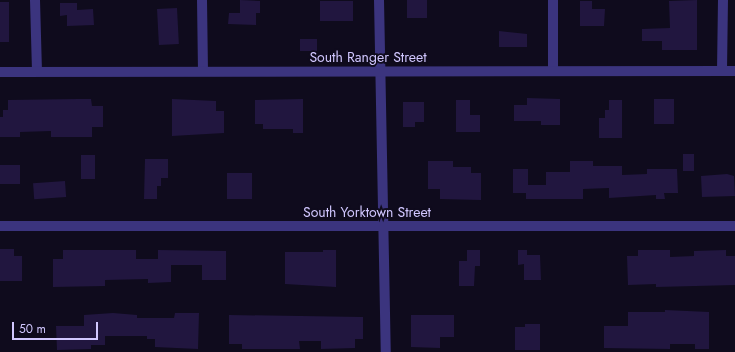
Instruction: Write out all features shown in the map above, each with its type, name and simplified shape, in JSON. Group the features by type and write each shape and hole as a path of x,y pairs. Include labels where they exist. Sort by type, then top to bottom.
{"street":[{"path":"35,0 37,71"},
{"path":"202,0 203,71"},
{"path":"379,0 382,72 386,352"},
{"path":"553,0 553,70"},
{"path":"722,71 723,0"},
{"name":"South Ranger Street","path":"0,72 382,72 553,70 735,71"},
{"name":"South Yorktown Street","path":"0,226 735,226"}],"building":[{"path":"240,0 260,1 260,13 256,13 256,25 228,24 229,13 240,13"},
{"path":"407,0 427,0 427,18 407,18"},
{"path":"697,0 697,50 662,50 662,41 642,41 642,29 670,28 669,1"},
{"path":"320,1 353,1 353,21 320,21"},
{"path":"580,1 592,1 592,9 605,9 604,26 580,26"},
{"path":"0,2 9,2 9,42 0,42"},
{"path":"60,3 77,3 77,10 93,9 94,25 67,26 67,15 60,16"},
{"path":"177,8 179,44 159,45 157,9"},
{"path":"499,31 527,34 527,47 499,47"},
{"path":"300,39 317,39 317,51 300,51"},
{"path":"527,98 560,99 560,125 541,125 541,121 514,121 514,105 527,105"},
{"path":"91,99 92,106 103,106 103,127 92,127 92,137 51,137 51,131 20,132 20,137 0,137 0,117 3,117 3,110 8,110 8,100"},
{"path":"172,99 216,101 216,111 224,111 224,133 172,136"},
{"path":"303,99 303,133 293,133 293,129 263,129 263,124 255,124 255,100"},
{"path":"654,99 674,99 674,124 654,124"},
{"path":"456,100 470,100 470,115 480,115 480,132 456,132"},
{"path":"609,100 622,100 622,138 599,138 599,118 605,118 605,110 609,110"},
{"path":"403,102 424,102 424,122 415,122 415,127 403,127"},
{"path":"683,154 694,154 694,171 683,171"},
{"path":"81,155 95,155 95,179 81,179"},
{"path":"145,159 168,159 168,178 161,178 161,186 157,186 157,199 144,199"},
{"path":"428,161 453,161 453,167 471,167 471,173 481,173 481,200 440,199 440,189 428,189"},
{"path":"570,161 593,161 593,166 622,166 622,175 647,174 647,169 677,169 678,193 664,193 665,199 656,199 656,195 609,198 609,188 583,189 583,199 526,199 526,193 513,193 513,169 528,169 528,185 546,185 546,172 570,172"},
{"path":"0,165 20,165 20,184 0,184"},
{"path":"227,173 252,173 252,199 227,199"},
{"path":"727,174 734,176 735,196 702,197 701,176"},
{"path":"65,181 66,197 34,199 33,183"},
{"path":"0,249 14,249 14,256 22,256 22,281 0,281"},
{"path":"63,250 136,250 136,259 158,259 158,250 226,251 226,280 202,280 202,265 171,265 171,282 148,283 148,279 105,280 105,286 53,287 53,259 63,259"},
{"path":"323,250 336,250 336,287 285,284 285,252 323,252"},
{"path":"467,250 480,250 480,266 475,266 474,286 459,286 459,261 467,261"},
{"path":"518,250 527,250 527,255 540,255 541,280 524,280 524,264 518,265"},
{"path":"638,250 670,250 670,257 694,256 694,251 726,250 726,256 735,256 735,285 656,287 656,284 628,285 627,256 638,256"},
{"path":"665,310 709,312 709,349 695,349 695,344 670,344 670,349 604,348 604,326 628,326 628,312 665,312"},
{"path":"113,313 137,315 137,318 174,318 175,313 199,313 198,349 155,347 155,339 147,339 147,336 105,336 105,345 91,345 91,349 57,350 56,326 84,326 84,315"},
{"path":"229,315 363,317 363,339 355,339 355,348 321,349 321,341 299,341 300,349 242,349 242,344 229,344"},
{"path":"411,315 454,315 454,337 440,337 440,348 411,347"},
{"path":"525,324 540,324 540,350 515,350 515,327 525,327"}]}
